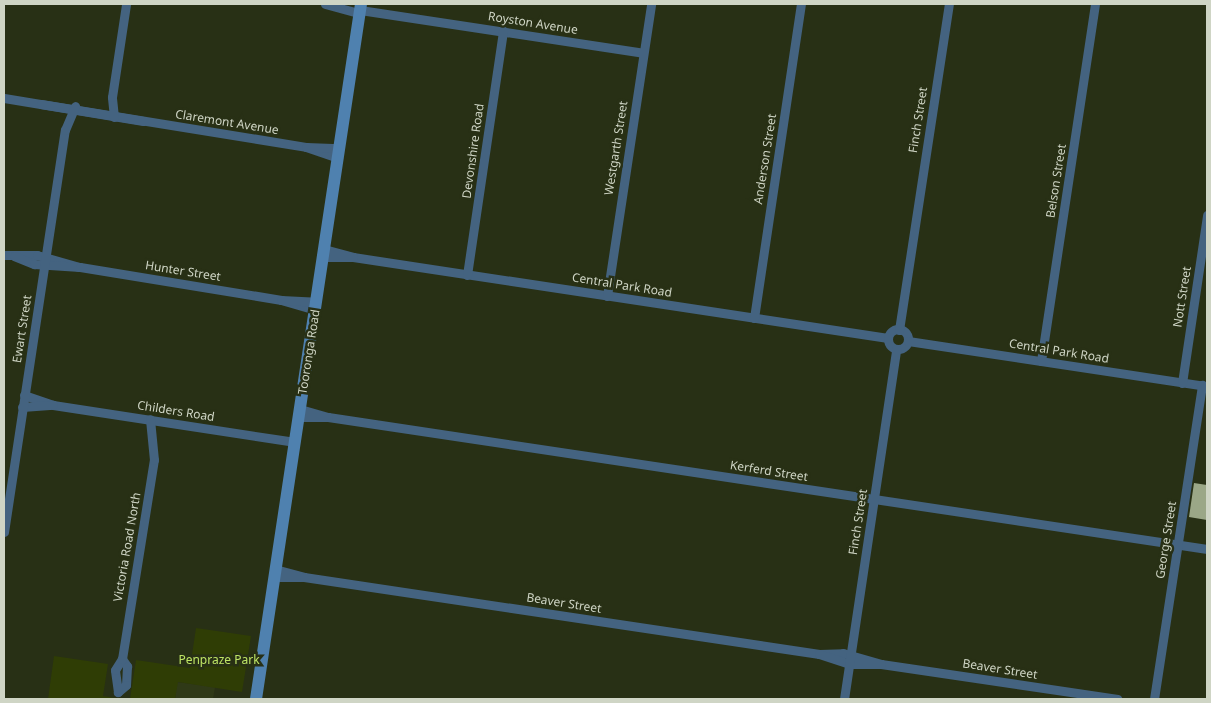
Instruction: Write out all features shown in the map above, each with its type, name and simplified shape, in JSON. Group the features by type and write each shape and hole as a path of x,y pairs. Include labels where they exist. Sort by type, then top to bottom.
{"main road":[{"name":"Tooronga Road","path":"256,699 324,253 358,7"}],"street":[{"path":"114,116 112,97 126,4"},
{"name":"Royston Avenue","path":"330,4 643,53"},
{"name":"Westgarth Street","path":"607,296 651,4"},
{"name":"Anderson Street","path":"754,318 801,4"},
{"name":"Finch Street","path":"900,330 949,4"},
{"name":"Belson Street","path":"1041,361 1095,4"},
{"name":"Devonshire Road","path":"467,275 503,31"},
{"path":"102,114 112,97"},
{"name":"Claremont Avenue","path":"4,98 338,153"},
{"name":"Ewart Street","path":"4,532 65,130 63,107"},
{"name":"Ewart Street","path":"65,130 74,109"},
{"name":"Nott Street","path":"1182,382 1207,215"},
{"name":"Central Park Road","path":"324,253 888,338"},
{"name":"Hunter Street","path":"4,255 316,306"},
{"path":"900,330 908,341 896,349 888,338 900,330"},
{"name":"Central Park Road","path":"908,341 1204,386"},
{"name":"Finch Street","path":"844,699 896,349"},
{"name":"George Street","path":"1154,699 1204,386"},
{"name":"Childers Road","path":"24,395 53,405 295,442"},
{"name":"Childers Road","path":"22,407 53,405"},
{"name":"Kerferd Street","path":"299,413 1207,550"},
{"name":"Victoria Road North","path":"150,419 154,439"},
{"name":"Victoria Road North","path":"122,659 154,439 162,421"},
{"name":"Beaver Street","path":"275,573 1116,699"}],"shaded area":[{"path":"177,682 215,687 213,699 175,699"}],"green space":[{"name":"Penpraze Park","path":"196,628 251,636 242,692 178,682 175,699 130,699 136,660 190,668"},
{"path":"54,656 108,664 103,696 122,699 48,699"}],"building":[{"path":"1194,483 1207,485 1207,520 1189,517"}]}
